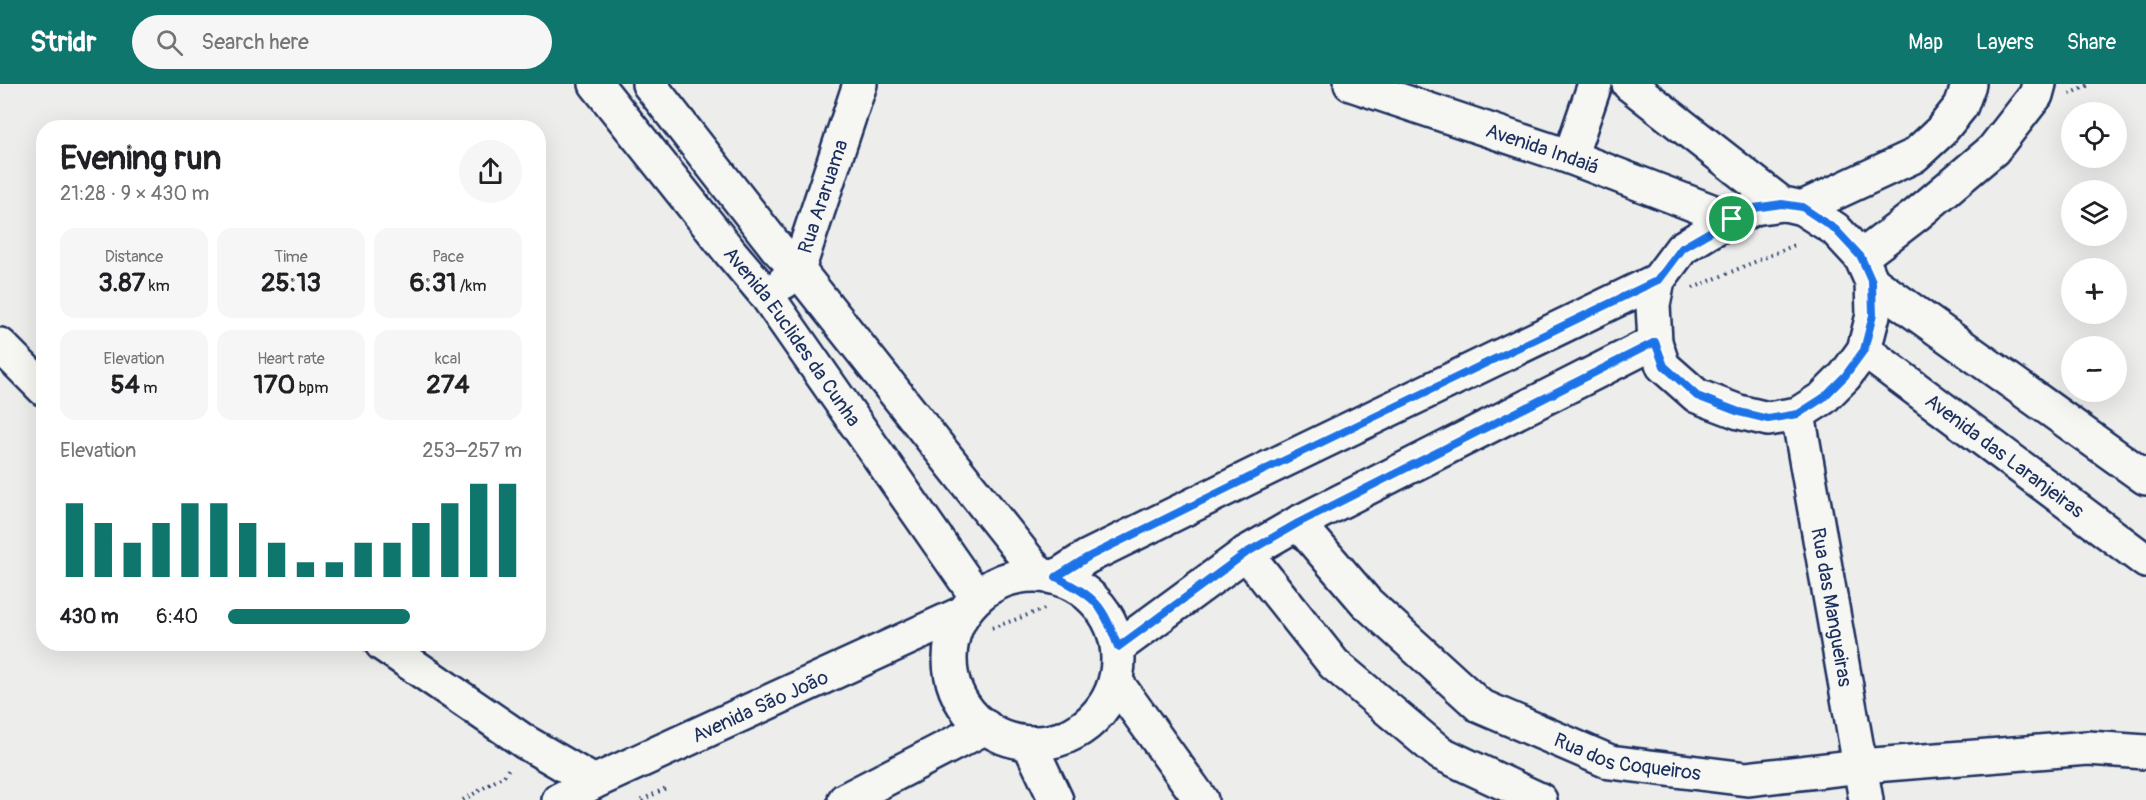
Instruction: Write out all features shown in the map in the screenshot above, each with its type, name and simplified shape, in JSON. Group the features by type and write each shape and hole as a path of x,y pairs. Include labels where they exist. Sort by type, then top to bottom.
{"street":[{"name":"Avenida Euclides da Cunha","path":"596,84 767,296 970,605"},
{"name":"Avenida Euclides da Cunha","path":"649,84 777,248 798,270 1047,576"},
{"name":"Rua Araruama","path":"767,296 798,270 860,84"},
{"name":"Avenida Indaiá","path":"1351,84 1570,157 1732,219"},
{"path":"1570,157 1595,84"},
{"path":"1629,84 1792,206 1835,229 1866,270 2146,478"},
{"path":"1866,270 1873,315 1864,350 1845,376 1823,398 1798,414 1768,419 1739,412 1697,396 1664,366 1655,342 1653,305 1658,280 1682,248 1754,208 1792,206 1914,156 1940,132 1961,106 1969,84"},
{"path":"1866,270 1916,214 1993,150 2045,88"},
{"path":"1047,576 1085,591 1107,616 1118,647 1116,682 1103,708 1083,728 1058,740 1029,743 1007,738 986,728 964,705 951,675 951,642 970,605 1006,579 1047,576 1658,280"},
{"path":"1118,647 1246,553 1298,523 1655,342"},
{"path":"0,345 36,383"},
{"name":"Avenida das Laranjeiras","path":"1864,350 2146,561"},
{"path":"0,371 36,387"},
{"name":"Rua das Mangueiras","path":"1798,414 1866,800"},
{"name":"Rua dos Coqueiros","path":"1298,523 1366,602 1480,706 1610,762 1748,779 1861,766 2088,748 2146,752"},
{"path":"1246,553 1334,664 1440,753 1540,800"},
{"name":"Avenida São João","path":"559,800 970,605"},
{"path":"392,651 525,742 594,782"},
{"path":"1116,682 1201,800"},
{"path":"845,800 986,728"},
{"path":"1029,743 1056,800"}],"path":[{"path":"463,800 504,776 525,742"}],"route":[{"path":"1782,204 1802,207 1835,229 1861,257 1872,282 1873,315 1864,350 1845,376 1823,398 1798,414 1768,419 1739,412 1697,396 1664,366 1655,342 1298,523 1246,553 1118,647 1107,616 1085,591 1056,577 1088,557 1256,474 1658,280 1682,248 1732,219 1754,208 1782,204"}]}
